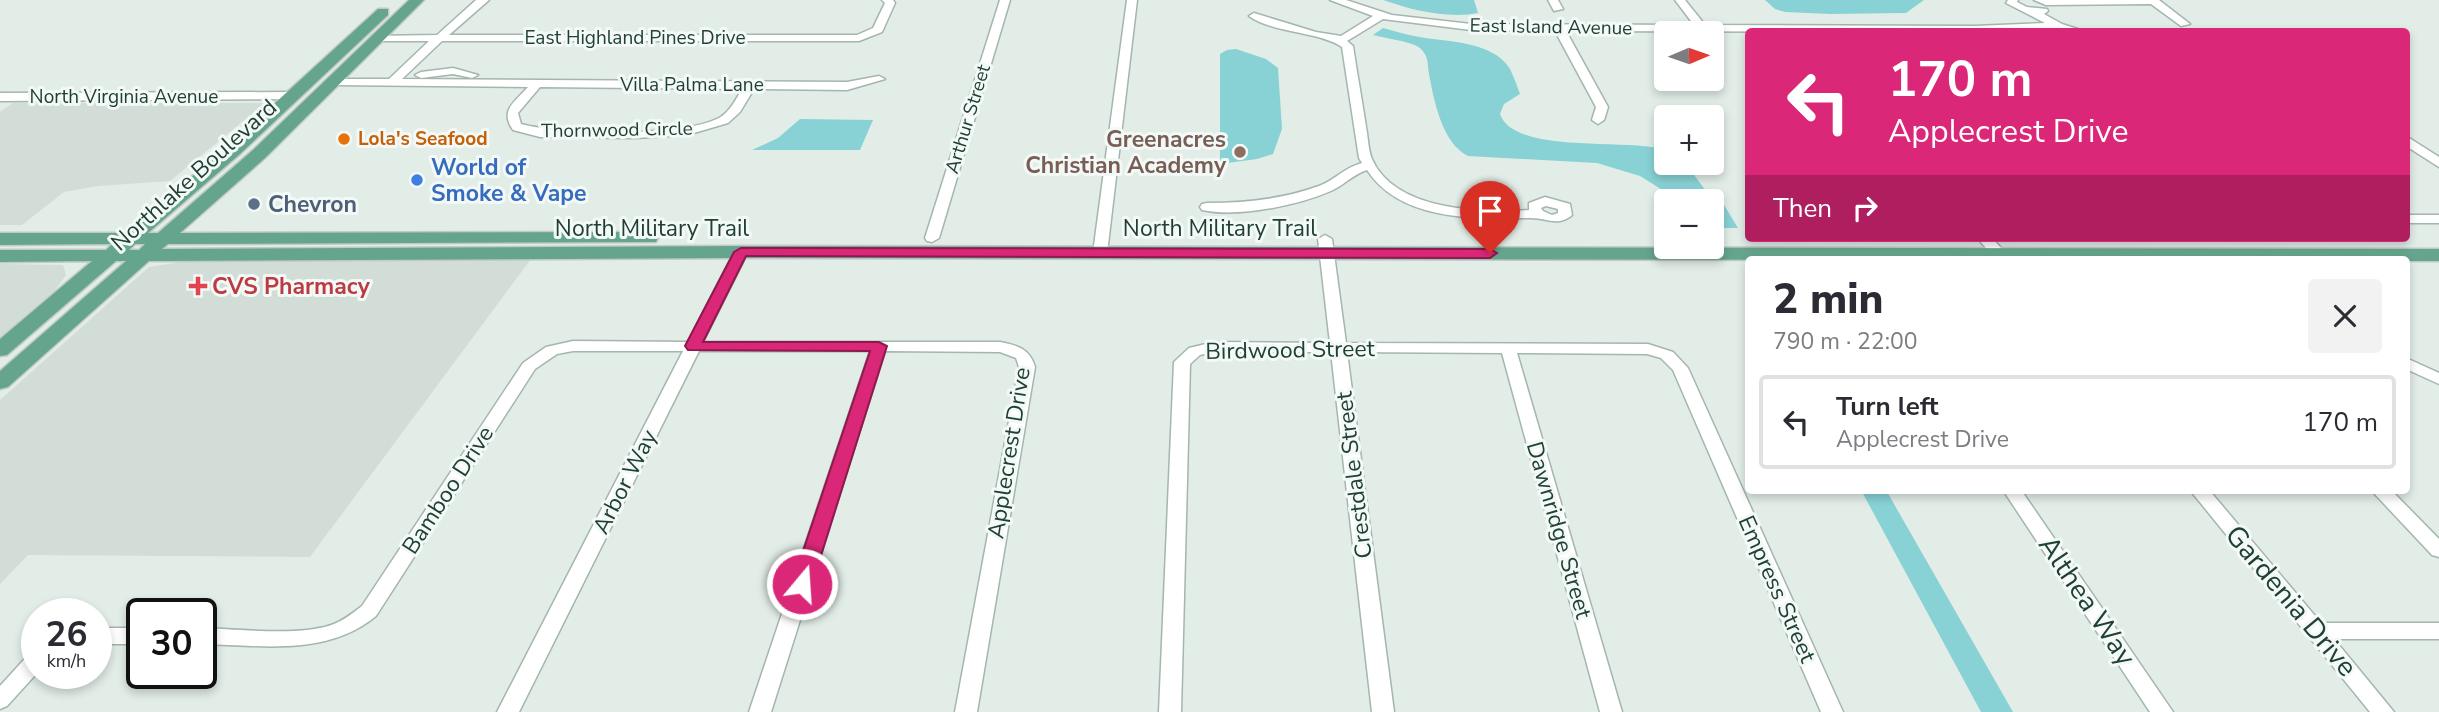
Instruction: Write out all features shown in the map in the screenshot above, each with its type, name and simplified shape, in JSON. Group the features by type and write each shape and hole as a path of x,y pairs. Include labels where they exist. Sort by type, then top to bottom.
{"main road":[{"name":"Northlake Boulevard","path":"0,350 134,237 398,0"},
{"name":"Northlake Boulevard","path":"0,382 259,154 338,78 375,38 417,0"},
{"path":"440,254 458,246 569,244 616,238"},
{"path":"577,253 603,246 726,246 756,238"},
{"path":"741,252 770,244 867,244 887,238"},
{"name":"North Military Trail","path":"0,239 932,238 1101,245"},
{"name":"North Military Trail","path":"1326,246 1654,240"},
{"name":"North Military Trail","path":"1724,240 1745,241"},
{"name":"North Military Trail","path":"2410,241 2439,241"},
{"name":"North Military Trail","path":"1806,242 2439,255"},
{"name":"North Military Trail","path":"0,256 741,252 1101,245 1993,246 2350,242"}],"street":[{"path":"396,78 484,0"},
{"name":"East Highland Pines Drive","path":"375,38 859,38 876,33 890,3 887,0"},
{"name":"Arthur Street","path":"932,238 1005,0"},
{"path":"1101,245 1132,0"},
{"name":"East Island Avenue","path":"1335,0 1368,12 1431,24 1471,27 1654,29"},
{"path":"1683,21 1675,6 1678,0 1685,2 1697,21"},
{"path":"2013,0 2014,5 2066,28"},
{"path":"2032,11 2044,4 2152,1 2185,24"},
{"path":"2044,4 2057,17 2058,26"},
{"path":"1338,39 1368,12"},
{"path":"1338,39 1382,15"},
{"path":"1254,16 1338,39 1347,46 1365,158 1369,166 1389,186 1429,205 1480,216 1537,214"},
{"name":"East Island Avenue","path":"2025,28 2058,26"},
{"path":"1559,28 1602,107 1598,120"},
{"name":"East Island Avenue","path":"1724,28 1745,29"},
{"name":"Villa Palma Lane","path":"338,78 536,85 847,86 879,79"},
{"name":"Thornwood Circle","path":"536,85 512,113 512,120 517,127 540,133 693,131 724,120 734,111 750,85"},
{"name":"North Virginia Avenue","path":"0,97 291,96"},
{"path":"2410,143 2439,163"},
{"path":"1207,207 1272,205 1329,187 1348,172 1369,166"},
{"path":"2410,219 2439,219"},
{"name":"Crestdale Street","path":"1326,246 1382,712"},
{"name":"Arbor Way","path":"508,712 741,252"},
{"name":"Bamboo Drive","path":"217,636 312,636 332,633 359,620 369,611 529,366 542,355 573,346 693,346"},
{"name":"Applecrest Drive","path":"693,346 1000,347 1017,351 1026,361 966,712"},
{"path":"760,712 879,346"},
{"name":"Birdwood Street","path":"1170,712 1182,362 1186,357 1204,348 1339,347 1648,349 1667,355"},
{"name":"Dawnridge Street","path":"1508,348 1611,712"},
{"name":"Empress Street","path":"1667,355 1680,368 1832,712"},
{"path":"2410,365 2439,379"},
{"name":"Althea Way","path":"2015,494 2162,712"},
{"name":"Gardenia Drive","path":"2202,494 2383,712"},
{"path":"2384,494 2439,550"},
{"path":"2317,631 2439,631"},
{"path":"0,700 21,677"}],"shaded area":[{"path":"13,103 265,103 170,181 98,186 64,192 22,225 0,225 0,112"},
{"path":"531,259 310,557 28,555 0,584 0,400 149,267 187,261"},
{"path":"0,264 63,265 66,275 55,290 0,337"}],"water":[{"path":"1383,0 1474,0 1478,13 1455,15 1430,12"},
{"path":"1765,0 1924,0 1906,13 1830,14 1785,12 1775,9"},
{"path":"1383,28 1469,44 1493,53 1510,69 1520,94 1504,104 1500,114 1510,127 1527,135 1549,140 1654,148 1654,175 1694,175 1704,189 1661,189 1640,176 1597,163 1468,156 1452,142 1441,120 1424,52 1413,44 1373,35"},
{"path":"1236,49 1266,59 1278,68 1282,129 1273,154 1220,164 1220,54"},
{"path":"800,119 873,120 860,150 752,150 778,138"},
{"path":"1724,205 1738,228 1724,228"},
{"path":"1863,494 1888,494 2013,712 1981,712"}],"place":[{"name":"Lola's Seafood","path":"344,139"},
{"name":"Greenacres Christian Academy","path":"1240,152"},
{"name":"World of Smoke & Vape","path":"417,180"},
{"name":"Chevron","path":"254,204"},
{"name":"CVS Pharmacy","path":"198,286"}],"route":[{"path":"802,584 879,346 693,346 741,252 1490,253"}]}
